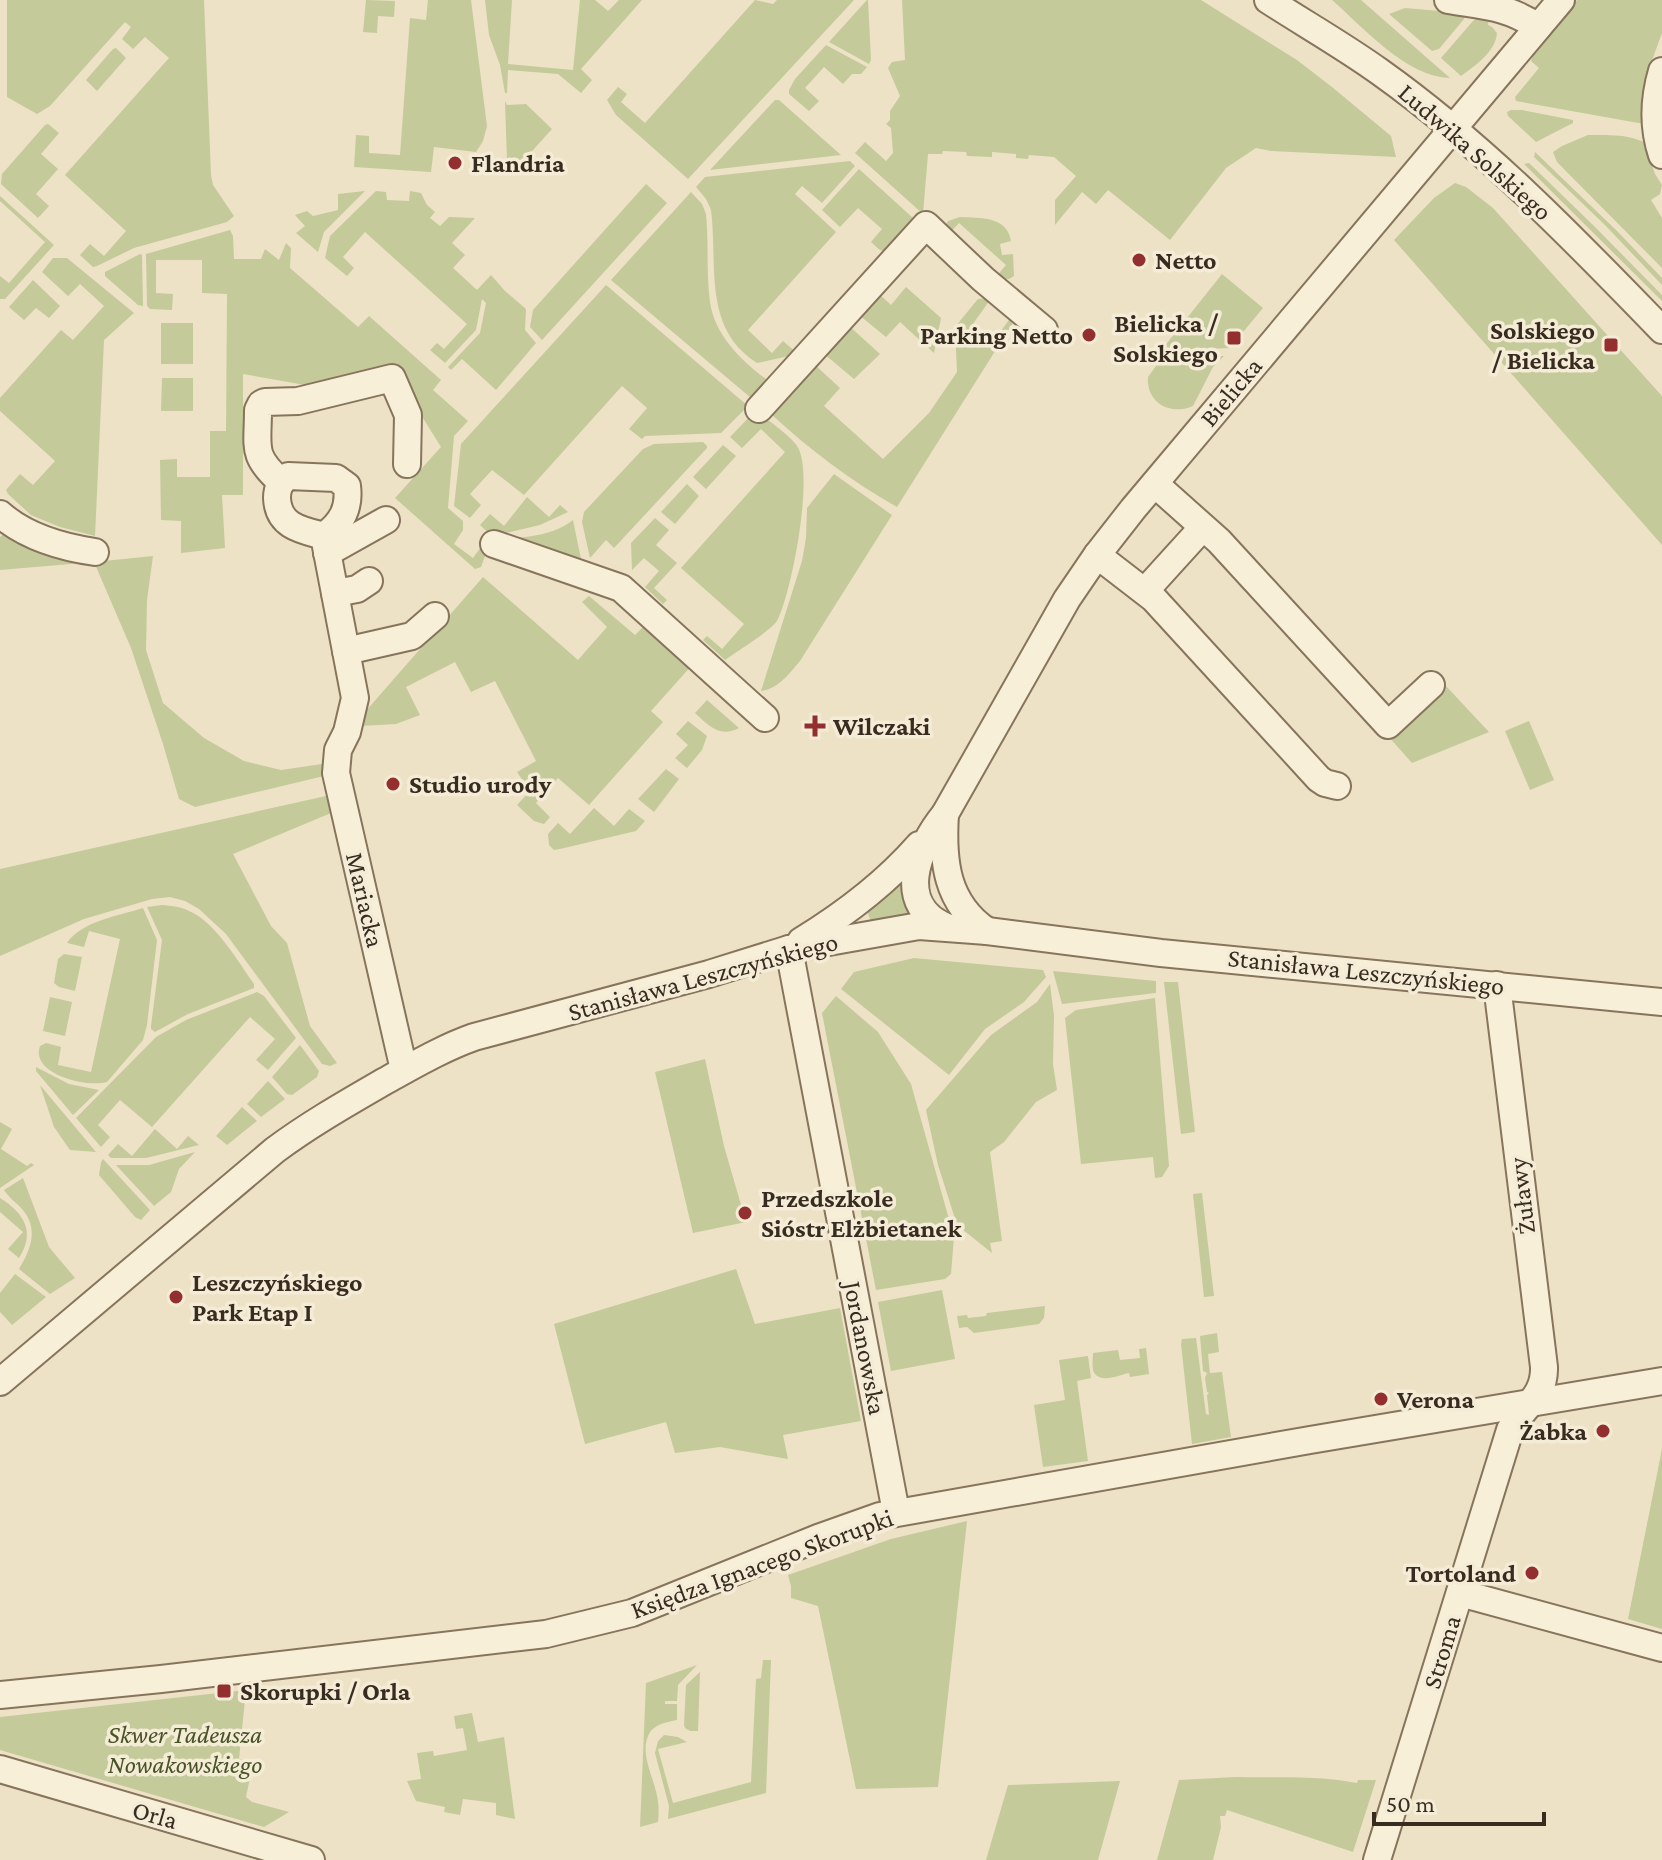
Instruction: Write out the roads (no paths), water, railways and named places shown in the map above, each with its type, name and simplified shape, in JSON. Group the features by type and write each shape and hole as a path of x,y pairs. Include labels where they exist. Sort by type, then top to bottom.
{"street":[{"name":"Ludwika Solskiego","path":"1268,0 1380,71 1453,129 1558,224 1662,330"},
{"path":"1448,0 1502,8 1538,27"},
{"name":"Bielicka","path":"933,924 916,894 914,873 919,857 1067,599 1097,555 1155,484 1561,0"},
{"path":"1662,71 1657,86 1656,132 1662,155"},
{"path":"759,409 926,225 983,279 1044,330"},
{"path":"281,482 266,469 257,451 258,410 261,404 298,401 392,378 408,415 407,464"},
{"path":"325,544 344,515 347,486 336,478 288,476 278,488 278,506 285,521 325,544 386,520"},
{"path":"1155,484 1219,541 1388,725 1431,685"},
{"path":"0,514 17,528 38,538 95,552"},
{"path":"1145,591 1194,537"},
{"name":"Mariacka","path":"325,544 355,698 347,732 338,750 336,773 404,1070"},
{"path":"494,544 621,588 765,718"},
{"path":"1097,555 1158,603 1319,779 1337,786"},
{"path":"335,593 357,589 369,581"},
{"path":"346,651 412,636 435,616"},
{"name":"Bielicka","path":"940,821 948,876 959,904 987,931"},
{"path":"789,949 867,896 906,860 940,821"},
{"path":"933,924 948,876"},
{"name":"Stanisława Leszczyńskiego","path":"0,1382 275,1150 321,1118 404,1070 474,1037 709,974 789,949 933,924 1161,953 1662,1002"},
{"name":"Jordanowska","path":"789,949 896,1512"},
{"name":"Żuławy","path":"1497,985 1544,1367 1538,1395 1530,1404"},
{"name":"Księdza Ignacego Skorupki","path":"0,1695 174,1678 546,1634 632,1613 818,1538 896,1512 1662,1381"},
{"name":"Stroma","path":"1377,1860 1510,1430 1520,1413 1530,1404"},
{"path":"1460,1593 1662,1648"},
{"name":"Orla","path":"0,1769 311,1860"}],"place":[{"name":"Flandria","path":"455,163"},
{"name":"Netto","path":"1139,260"},
{"name":"Parking Netto","path":"1089,335"},
{"name":"Bielicka / Solskiego","path":"1234,338"},
{"name":"Solskiego / Bielicka","path":"1611,345"},
{"name":"Wilczaki","path":"815,726"},
{"name":"Studio urody","path":"393,784"},
{"name":"Przedszkole Sióstr Elżbietanek","path":"745,1213"},
{"name":"Leszczyńskiego Park Etap I","path":"176,1297"},
{"name":"Verona","path":"1381,1399"},
{"name":"Żabka","path":"1603,1431"},
{"name":"Tortoland","path":"1532,1573"},
{"name":"Skorupki / Orla","path":"224,1691"}],"park label":[{"name":"Skwer Tadeusza Nowakowskiego","path":"185,1749"}]}
